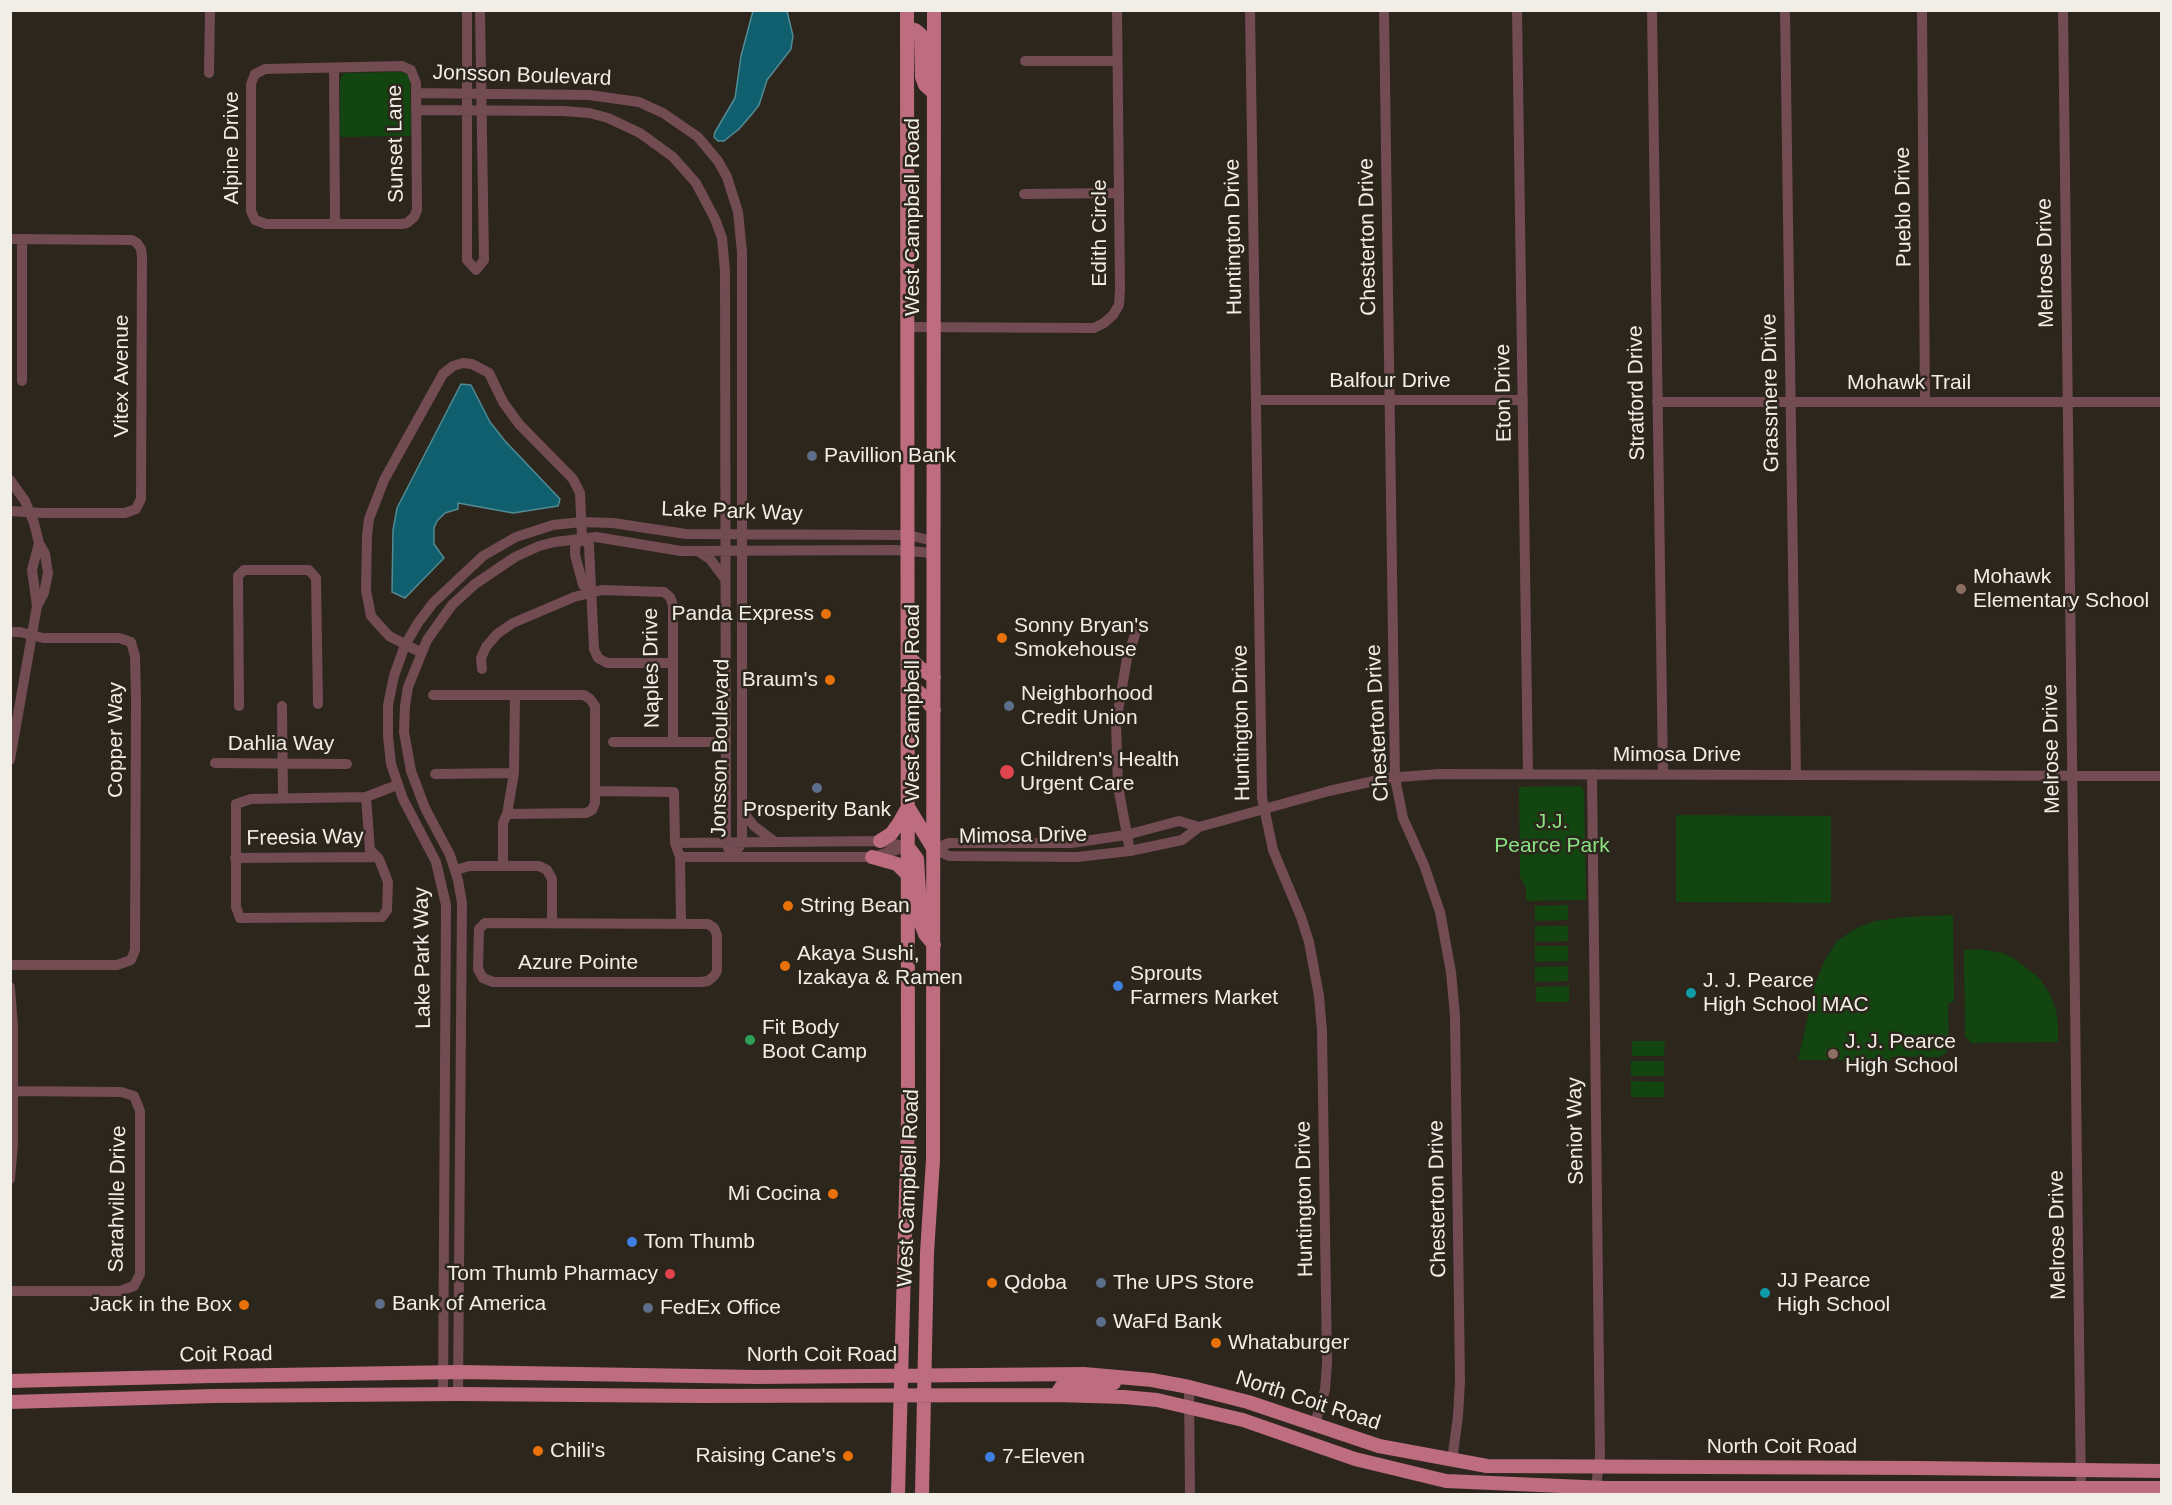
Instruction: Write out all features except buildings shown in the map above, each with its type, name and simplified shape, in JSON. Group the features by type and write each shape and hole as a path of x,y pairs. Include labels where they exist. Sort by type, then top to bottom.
{"main road":[{"name":"West Campbell Road","path":"898,1494 908,1118 908,10"},
{"name":"West Campbell Road","path":"930,831 934,710 934,10"},
{"path":"908,30 915,30 921,35 922,77 925,85 934,93"},
{"path":"908,656 934,677"},
{"path":"908,685 922,695 934,710"},
{"path":"880,841 891,834 908,807 930,831 934,849 917,859 910,866 908,875"},
{"path":"930,831 917,844 908,847 917,859 921,922 925,934 934,945"},
{"name":"West Campbell Road","path":"922,1494 927,1253 933,1123 934,849"},
{"path":"873,858 897,864 908,875"},
{"path":"908,1118 933,1108"},
{"path":"908,1118 933,1123"},
{"name":"North Coit Road","path":"443,1373 705,1377 1084,1374 1127,1377 1189,1387 1248,1402 1379,1446 1487,1466 2162,1471"},
{"name":"Coit Road","path":"10,1381 443,1373"},
{"path":"705,1377 706,1396"},
{"path":"1056,1395 1062,1386 1114,1383 1127,1377"},
{"name":"North Coit Road","path":"443,1394 1124,1397 1157,1400 1243,1420 1355,1459 1446,1480 1595,1491 2080,1491 2162,1488"},
{"name":"Coit Road","path":"10,1402 213,1396 443,1394"}],"street":[{"path":"209,73 210,10"},
{"path":"467,10 467,260 476,270 484,260 480,10"},
{"name":"Edith Circle","path":"908,327 1079,329 1094,328 1113,315 1119,305 1117,10"},
{"name":"Huntington Drive","path":"1250,10 1263,808 1273,850 1301,916 1309,942 1319,996 1322,1031 1327,1363 1325,1390 1315,1424"},
{"name":"Chesterton Drive","path":"1384,10 1395,777 1403,818 1424,865 1440,912 1451,972 1455,1016 1460,1382 1452,1461"},
{"name":"Eton Drive","path":"1517,10 1528,774"},
{"name":"Stratford Drive","path":"1652,10 1663,774"},
{"name":"Grassmere Drive","path":"1785,10 1796,775"},
{"name":"Pueblo Drive","path":"1922,10 1925,402"},
{"name":"Melrose Drive","path":"2063,10 2080,1491"},
{"path":"1025,61 1117,61"},
{"name":"Sunset Lane","path":"334,68 402,66 411,70 416,79 417,210 414,217 402,224 335,223"},
{"path":"334,68 335,223"},
{"name":"Alpine Drive","path":"334,68 265,69 255,74 251,84 251,211 257,221 266,224 335,223"},
{"name":"Jonsson Boulevard","path":"416,93 606,96 639,102 663,113 698,136 718,161 727,177 738,212 742,252 743,812 742,843 732,857"},
{"name":"Jonsson Boulevard","path":"416,110 563,111 589,113 623,124 640,133 673,157 696,183 715,219 724,252 726,843 732,857"},
{"path":"1024,194 1119,193"},
{"path":"467,216 483,216"},
{"path":"10,239 22,239 22,381"},
{"name":"Vitex Avenue","path":"22,239 124,239 137,243 142,257 141,499 136,509 125,513 30,512"},
{"path":"724,252 742,252"},
{"path":"420,652 382,631 368,609 366,569 369,519 384,480 443,374 453,366 464,363 472,364 489,373 503,402 515,418 534,441 573,479 580,493 582,538 574,546 575,555 583,585 591,591"},
{"name":"Balfour Drive","path":"1257,400 1523,400"},
{"name":"Mohawk Trail","path":"1657,402 2162,402"},
{"path":"10,480 26,501 39,543 45,554 48,573 44,593 37,606"},
{"path":"10,511 30,512"},
{"name":"Lake Park Way","path":"443,1394 446,905 436,862 397,785 389,748 388,712 394,676 405,645 433,603 483,556 499,545 553,525 581,522 613,523 671,533 908,535 933,547"},
{"name":"Lake Park Way","path":"458,1394 462,914 456,870 445,842 419,794 406,752 405,706 412,673 420,652 452,606 500,566 539,546 582,538 608,538 681,551 908,551 933,547"},
{"path":"10,760 37,606 32,570 39,543"},
{"path":"698,551 710,560 725,579"},
{"path":"239,706 238,576 244,570 309,570 316,578 318,704"},
{"path":"591,591 594,649 598,658 607,663 673,663"},
{"path":"482,669 481,658 486,646 513,623 591,591"},
{"name":"Naples Drive","path":"591,591 658,591 668,594 673,605 673,741"},
{"name":"Copper Way","path":"10,632 43,638 119,638 131,642 135,656 135,950 131,960 117,964 10,965"},
{"path":"1130,851 1118,786 1116,723 1127,658 1136,632"},
{"path":"726,691 742,692"},
{"path":"433,695 584,695 595,706 595,791 592,810 586,813 507,814"},
{"path":"503,866 502,833 514,773 514,695"},
{"path":"282,706 283,797"},
{"path":"613,741 726,742"},
{"name":"Dahlia Way","path":"215,764 283,762 347,764"},
{"path":"435,774 514,773"},
{"name":"Mimosa Drive","path":"934,849 949,856 1094,856 1130,851 1182,840 1199,827 1359,784 1395,777 1439,774 2162,776"},
{"name":"Senior Way","path":"1592,774 1600,1420 1595,1491"},
{"path":"366,797 370,850 379,859 388,882 387,910 382,916 240,918 236,907 236,804 251,799 283,797 366,797 397,785"},
{"path":"456,870 469,866 539,866 547,870 552,879 552,923 681,923 680,857 675,843 674,792 595,791"},
{"path":"743,812 754,826 776,842"},
{"name":"Mimosa Drive","path":"934,849 949,843 1071,843 1126,835 1179,822 1199,827"},
{"path":"675,843 880,841 908,847"},
{"path":"811,857 815,842"},
{"path":"1043,843 1051,857"},
{"path":"680,857 873,858 908,847"},
{"name":"Freesia Way","path":"235,858 376,857"},
{"name":"Azure Pointe","path":"552,923 485,923 481,925 478,969 483,978 493,982 708,981 717,970 717,935 714,928 708,924 681,923"},
{"path":"10,987 13,1018 13,1144 10,1179"},
{"name":"Sarahville Drive","path":"10,1291 120,1291 134,1286 140,1274 140,1112 134,1096 120,1092 12,1091"},
{"path":"1189,1387 1190,1494"}],"green space":[{"path":"402,72 408,75 410,80 411,136 340,137 340,80 344,73"},
{"name":"J.J. Pearce Park","path":"1581,786 1584,791 1586,900 1526,901 1526,888 1520,877 1519,787"},
{"path":"1676,815 1831,816 1831,903 1676,902"},
{"path":"1568,905 1568,920 1535,921 1535,906"},
{"path":"1953,915 1954,1001 1948,1004 1949,1046 1946,1053 1939,1057 1891,1057 1891,1060 1798,1060 1816,981 1826,958 1837,941 1858,927 1876,921"},
{"path":"1535,926 1568,926 1568,941 1535,942"},
{"path":"1535,946 1568,946 1568,961 1535,962"},
{"path":"1980,949 2003,953 2015,959 2039,978 2050,994 2056,1010 2058,1042 1971,1043 1965,1036 1964,950"},
{"path":"1568,966 1568,981 1535,982 1535,967"},
{"path":"1569,986 1569,1002 1536,1002 1536,987"},
{"path":"1632,1041 1665,1041 1664,1056 1632,1056"},
{"path":"1631,1061 1664,1061 1664,1076 1631,1076"},
{"path":"1631,1081 1664,1082 1664,1097 1631,1097"}],"water":[{"path":"753,11 787,11 793,36 791,49 767,80 759,105 752,114 724,141 718,141 714,137 715,132 735,98 741,56"},
{"path":"461,384 471,385 490,422 560,499 558,506 513,513 458,503 458,509 445,513 434,528 434,544 444,558 405,598 392,592 393,530 397,508"}],"place":[{"name":"Pavillion Bank","path":"812,456"},
{"name":"Mohawk Elementary School","path":"1961,589"},
{"name":"Panda Express","path":"826,614"},
{"name":"Sonny Bryan's Smokehouse","path":"1002,638"},
{"name":"Braum's","path":"830,680"},
{"name":"Neighborhood Credit Union","path":"1009,706"},
{"name":"Children's Health Urgent Care","path":"1007,772"},
{"name":"Prosperity Bank","path":"817,788"},
{"name":"String Bean","path":"788,906"},
{"name":"Akaya Sushi, Izakaya & Ramen","path":"785,966"},
{"name":"Sprouts Farmers Market","path":"1118,986"},
{"name":"J. J. Pearce High School MAC","path":"1691,993"},
{"name":"Fit Body Boot Camp","path":"750,1040"},
{"name":"J. J. Pearce High School","path":"1833,1054"},
{"name":"Mi Cocina","path":"833,1194"},
{"name":"Tom Thumb","path":"632,1242"},
{"name":"Tom Thumb Pharmacy","path":"670,1274"},
{"name":"Qdoba","path":"992,1283"},
{"name":"The UPS Store","path":"1101,1283"},
{"name":"JJ Pearce High School","path":"1765,1293"},
{"name":"Bank of America","path":"380,1304"},
{"name":"Jack in the Box","path":"244,1305"},
{"name":"FedEx Office","path":"648,1308"},
{"name":"WaFd Bank","path":"1101,1322"},
{"name":"Whataburger","path":"1216,1343"},
{"name":"Chili's","path":"538,1451"},
{"name":"Raising Cane's","path":"848,1456"},
{"name":"7-Eleven","path":"990,1457"}]}
